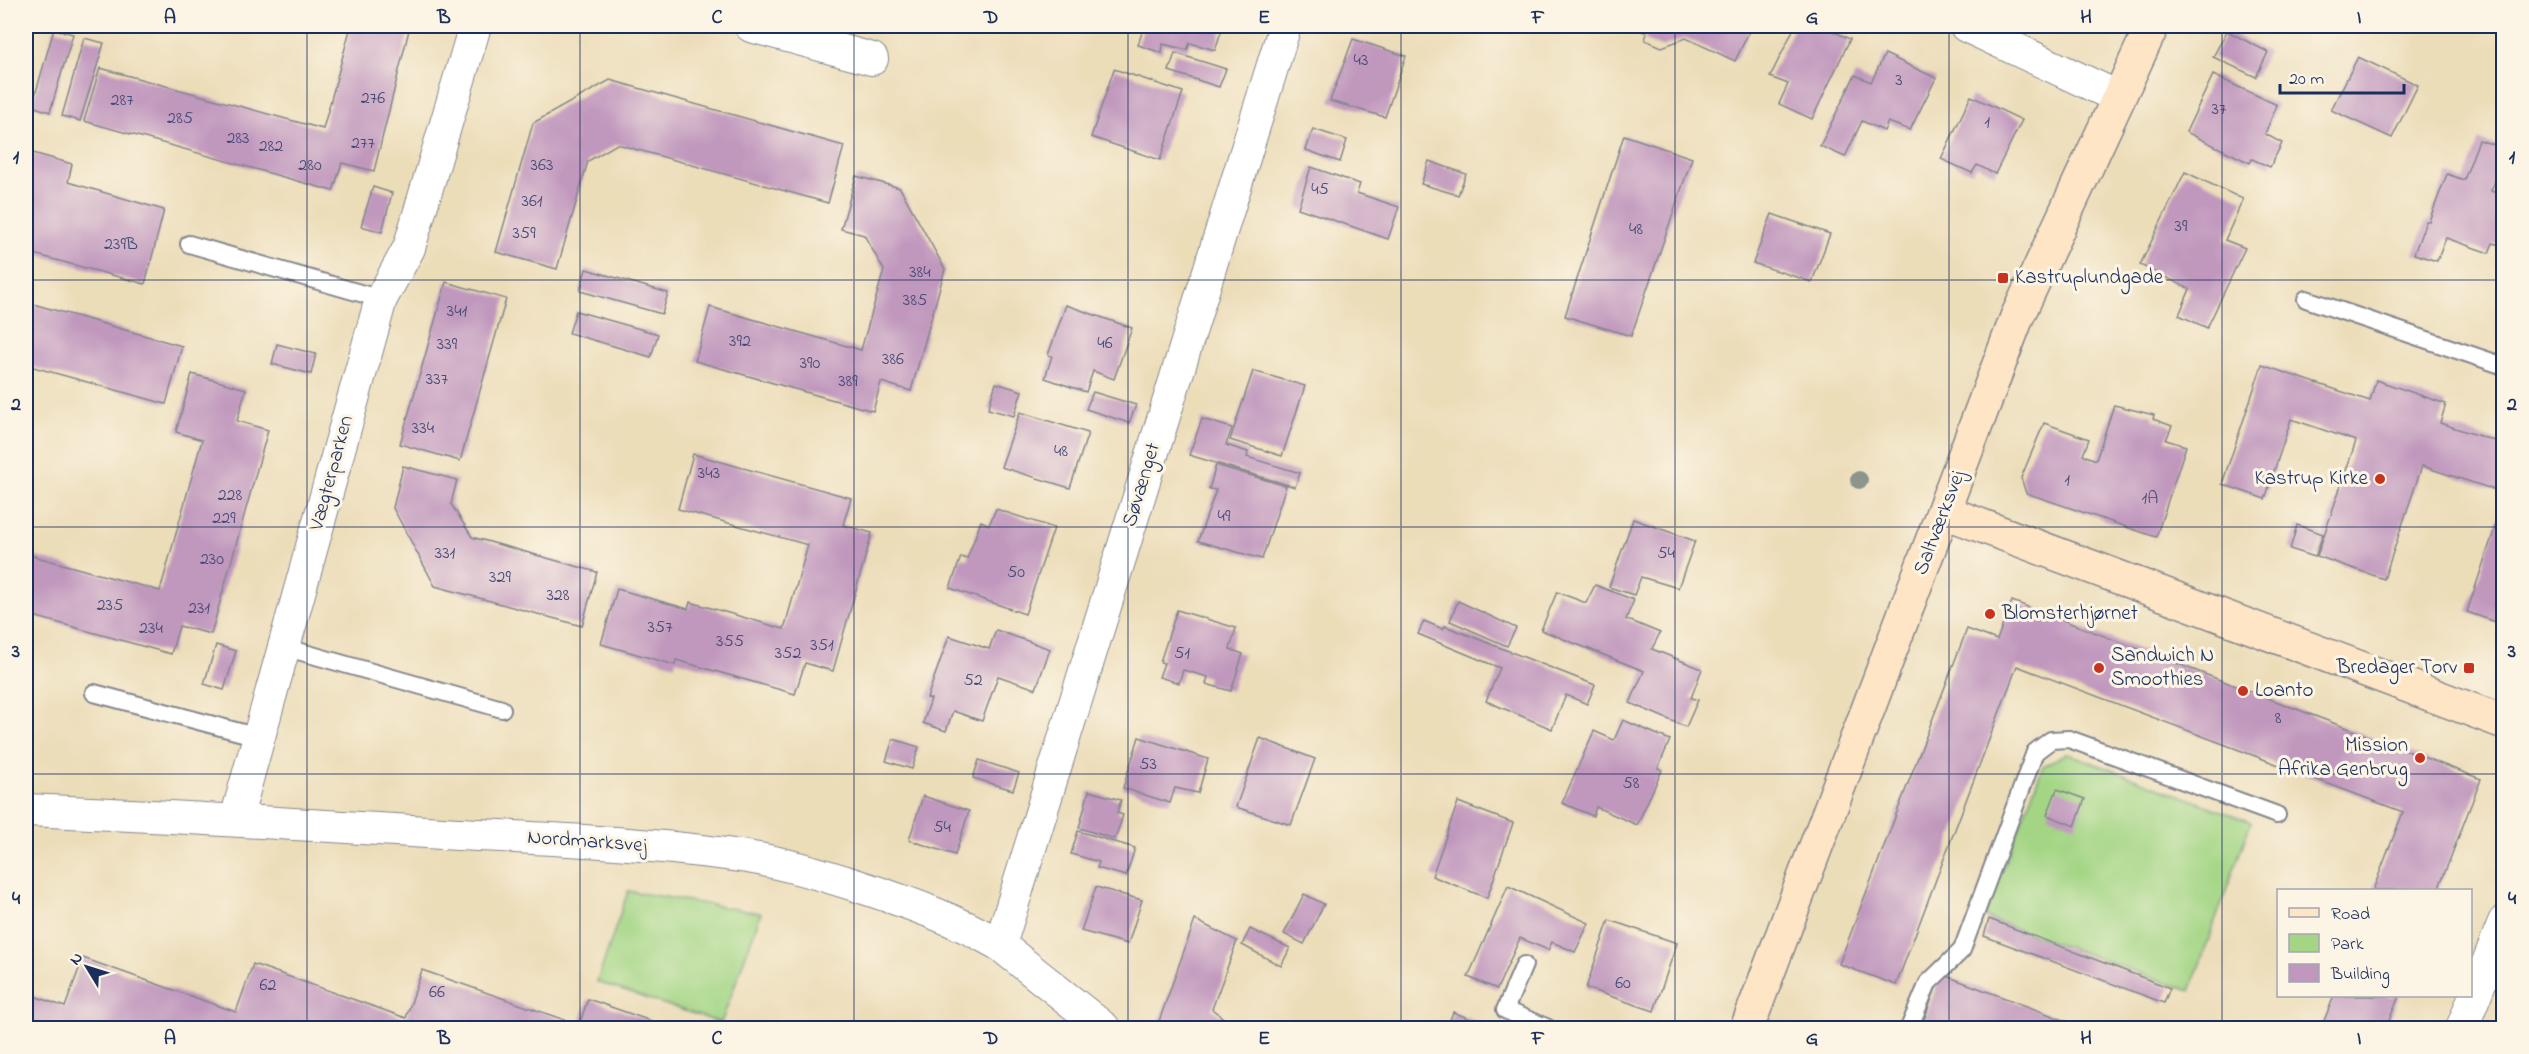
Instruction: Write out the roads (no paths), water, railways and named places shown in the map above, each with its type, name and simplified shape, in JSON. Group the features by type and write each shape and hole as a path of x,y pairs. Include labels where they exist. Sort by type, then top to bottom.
{"street":[{"name":"Vægterparken","path":"236,819 381,298 409,248 475,26"},
{"path":"751,26 788,30 872,59"},
{"name":"Søvænget","path":"1000,945 1285,26"},
{"path":"1966,26 2118,97"},
{"name":"Saltværksvej","path":"1749,1028 2017,317 2152,26"},
{"path":"1945,512 2504,722"},
{"name":"Nordmarksvej","path":"26,810 236,819 629,844 748,857 817,872 922,907 1000,945 1104,1029"},
{"path":"2462,1029 2504,922"}],"lane":[{"path":"189,244 381,298"},
{"path":"2306,299 2504,366"},
{"path":"284,647 502,709"},
{"path":"94,693 258,737"},
{"path":"1909,1029 1928,983 1962,950 2035,752 2051,740 2069,739 2277,815"},
{"path":"1524,965 1505,1010 1548,1029"}],"place":[{"name":"Kastruplundgade","path":"2003,278"},
{"name":"Kastrup Kirke","path":"2380,479"},
{"name":"Blomsterhjørnet","path":"1990,614"},
{"name":"Sandwich N Smoothies","path":"2099,668"},
{"name":"Bredager Torv","path":"2469,668"},
{"name":"Loanto","path":"2243,691"},
{"name":"Mission Afrika Genbrug","path":"2420,758"}]}
